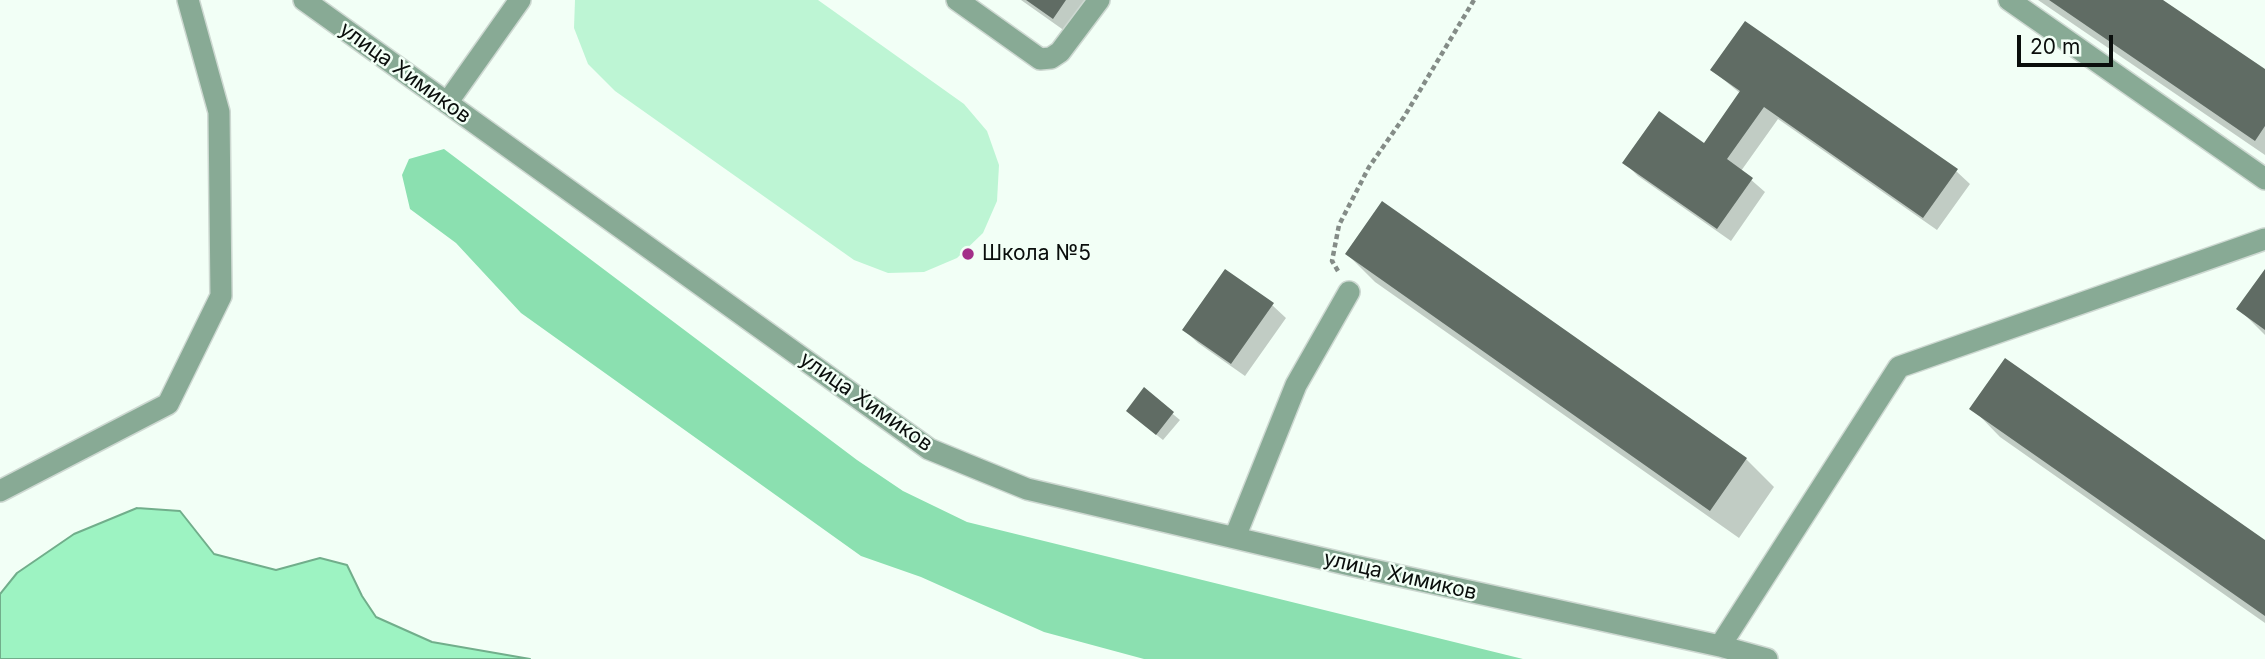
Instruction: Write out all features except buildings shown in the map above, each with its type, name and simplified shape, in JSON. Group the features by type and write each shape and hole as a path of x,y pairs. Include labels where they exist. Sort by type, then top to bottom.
{"street":[{"path":"0,491 168,404 221,296 219,112 188,0"},
{"name":"улица Химиков","path":"304,0 929,449 1027,489 1350,565 1720,646 1767,659"},
{"path":"447,103 520,0"},
{"path":"957,0 1040,59 1051,58 1060,52 1099,0"},
{"path":"2009,0 2261,169"},
{"path":"1720,646 1899,367 2265,239"},
{"path":"1235,537 1296,385 1349,292"}],"path":[{"path":"1349,292 1332,261 1339,225 1369,167 1404,117 1474,0"}],"shaded area":[{"path":"575,0 818,0 964,104 987,131 999,165 997,201 983,233 957,258 924,272 888,273 854,260 615,91 588,64 574,28"},
{"path":"444,149 857,460 903,491 967,522 1523,659 1144,659 1044,632 921,577 861,556 521,313 456,243 410,209 402,175 409,159"},
{"path":"137,508 180,511 214,554 276,570 320,558 347,565 376,617 432,642 530,659 0,659 0,594 17,573 74,534"}],"place":[{"name":"Школа №5","path":"968,254"}]}
